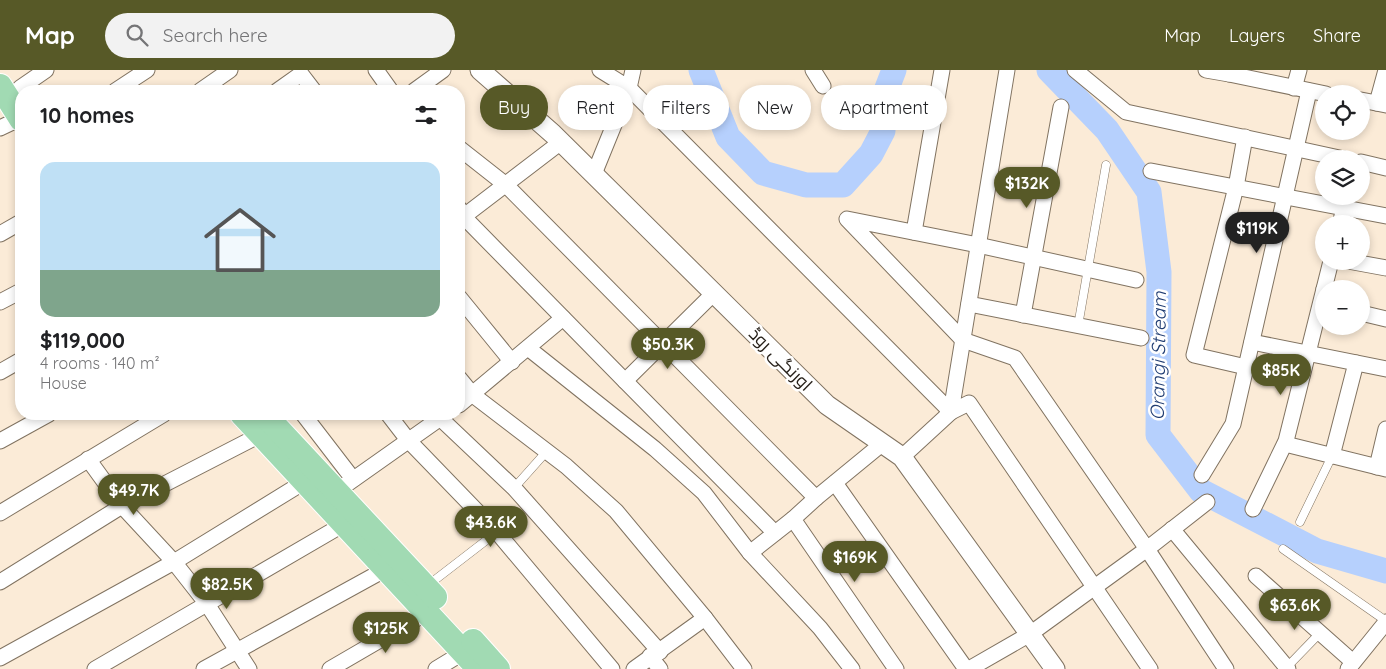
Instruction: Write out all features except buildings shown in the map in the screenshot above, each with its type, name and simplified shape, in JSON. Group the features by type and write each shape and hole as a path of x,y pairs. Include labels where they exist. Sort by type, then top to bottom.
{"main road":[{"path":"262,424 304,482 472,661"},
{"path":"262,424 345,485 426,587 498,669"}],"street":[{"path":"13,84 46,70"},
{"path":"124,85 147,70"},
{"path":"209,85 230,70"},
{"path":"376,70 387,85"},
{"path":"422,85 443,70"},
{"name":"اورنگی روڈ","path":"480,70 562,142 827,405 902,457 1055,669"},
{"path":"600,70 624,85"},
{"path":"630,85 633,70"},
{"path":"813,70 822,85"},
{"path":"914,232 942,70"},
{"path":"951,412 1007,70"},
{"path":"1075,70 1126,112 1315,152"},
{"path":"1206,70 1228,72 1315,92"},
{"path":"1294,88 1299,70"},
{"path":"1382,104 1386,70"},
{"path":"285,85 303,72 311,85"},
{"path":"1202,475 1233,424 1310,91"},
{"path":"633,92 951,412"},
{"path":"1023,315 1061,107"},
{"path":"0,128 15,121"},
{"path":"594,174 612,130"},
{"path":"1246,137 1236,187 1194,356 1246,367"},
{"path":"465,212 506,185 562,142"},
{"path":"465,153 506,185 816,498"},
{"path":"1370,164 1386,168"},
{"path":"1151,171 1386,216"},
{"path":"1342,215 1344,208"},
{"path":"1136,280 978,245 847,219 963,340 1015,358 1226,669"},
{"path":"465,220 775,533"},
{"path":"0,234 15,225"},
{"path":"1370,265 1386,268"},
{"path":"625,381 714,293"},
{"path":"0,302 15,294"},
{"path":"465,303 512,362"},
{"path":"969,304 1141,338"},
{"path":"1370,315 1386,319"},
{"path":"465,401 563,318"},
{"path":"1253,509 1284,444 1315,327"},
{"path":"1252,342 1386,369"},
{"path":"528,348 655,449 704,493 750,553 820,628 852,669"},
{"path":"0,372 15,363"},
{"path":"1332,456 1356,363"},
{"path":"465,385 473,395 547,451 616,511 705,618 744,669"},
{"path":"902,457 951,412 969,403 1150,669"},
{"path":"0,442 38,420"},
{"path":"0,513 154,420"},
{"path":"307,420 345,485 437,420"},
{"path":"393,420 408,440 497,532 612,669"},
{"path":"447,420 514,488 655,654 660,669"},
{"path":"0,582 122,506 262,424"},
{"path":"1284,444 1381,468 1386,430"},
{"path":"750,553 883,443"},
{"path":"88,460 122,506 174,562 207,604 249,669"},
{"path":"0,658 174,562 304,482"},
{"path":"835,482 967,669 1030,634 1094,586 1147,550 1207,502"},
{"path":"792,519 896,669"},
{"path":"95,669 344,524"},
{"path":"1172,529 1287,668"},
{"path":"204,669 386,569"},
{"path":"1256,576 1320,633 1351,666 1386,622"},
{"path":"330,669 428,612"},
{"path":"634,669 705,618"},
{"path":"436,669 472,661"}],"lane":[{"path":"1078,326 1106,165"},
{"path":"514,488 547,451"},
{"path":"1300,522 1332,456"},
{"path":"426,587 497,532"},
{"path":"1283,549 1386,622"},
{"path":"1287,668 1320,633"}],"waterway":[{"name":"Orangi Stream","path":"701,70 728,137 763,173 806,185 843,185 871,154 883,131 884,96 894,70"},
{"name":"Orangi Stream","path":"1049,70 1107,130 1149,192 1159,272 1158,435 1201,491 1317,551 1386,571"}]}
